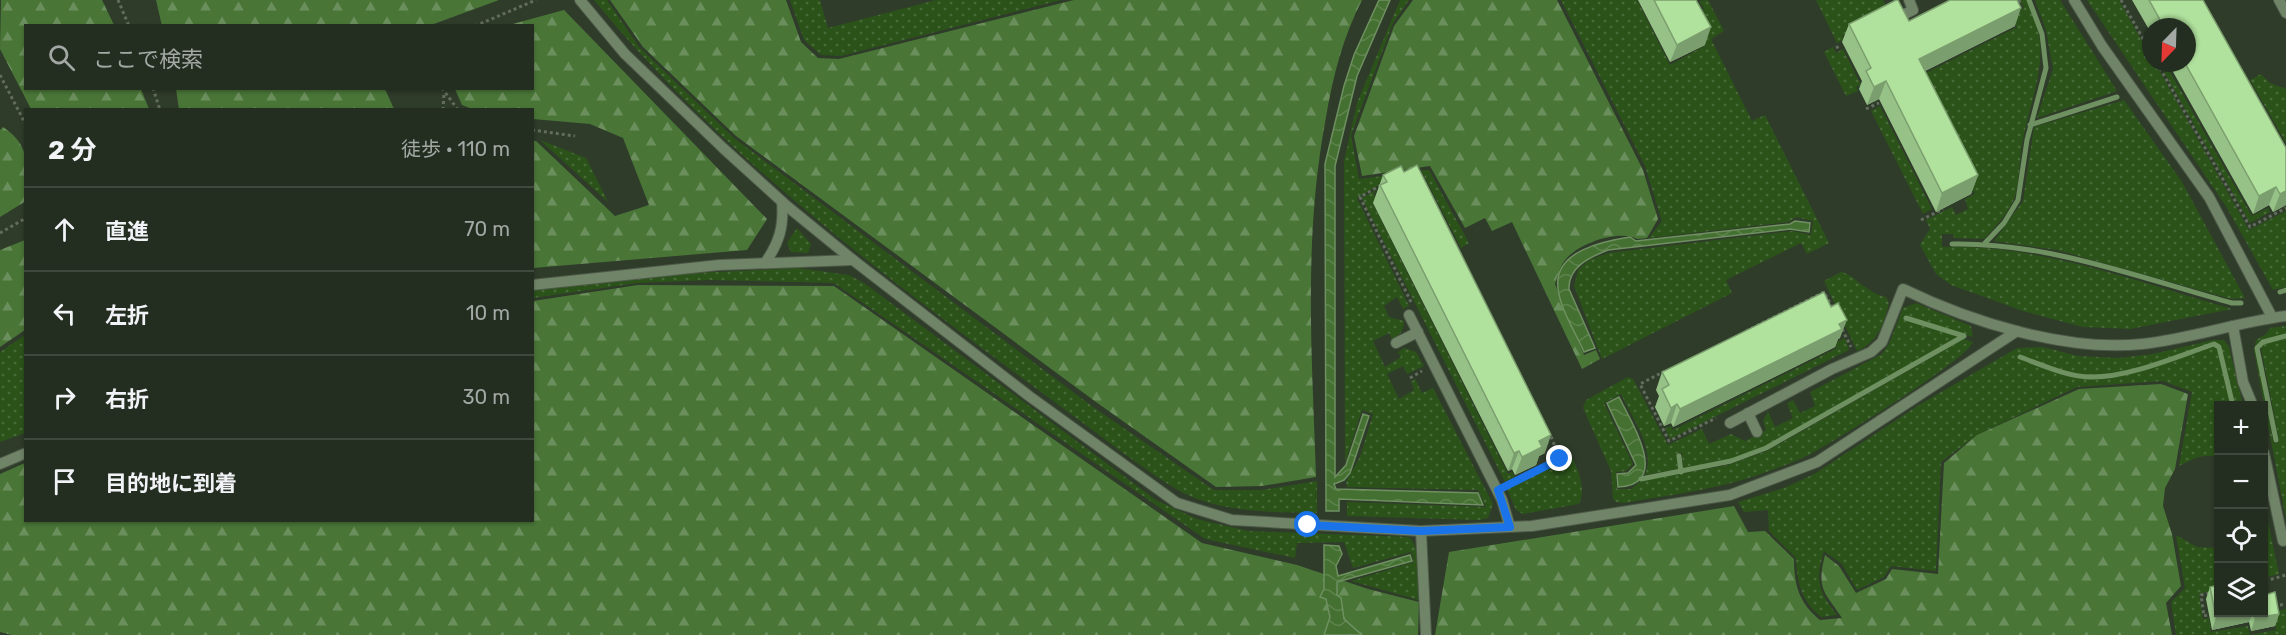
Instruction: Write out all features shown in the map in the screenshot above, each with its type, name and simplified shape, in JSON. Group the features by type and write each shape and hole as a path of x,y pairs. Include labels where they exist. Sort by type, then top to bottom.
{"lane":[{"path":"580,0 625,54 782,202 853,261 1029,396 1177,503 1232,520 1421,531 1532,526 1730,495 1776,480 1817,462 2017,331"},
{"path":"1899,17 1913,10 1909,0"},
{"path":"2074,0 2102,45 2209,197 2272,317"},
{"path":"2279,0 2286,13"},
{"path":"765,263 777,246 784,225 782,202"},
{"path":"534,285 707,266 853,261"},
{"path":"1730,423 1832,369 1872,352 1882,342 1903,289 2017,331 2107,346 2143,344 2286,315"},
{"path":"1412,313 1418,332 1498,490 1510,527"},
{"path":"2233,326 2242,382 2251,401"},
{"path":"1396,343 1418,332"},
{"path":"1748,413 1757,432"},
{"path":"0,464 24,454"},
{"path":"2264,455 2283,541"},
{"path":"1421,531 1426,635"}],"path":[{"path":"118,0 128,24"},
{"path":"480,24 536,0"},
{"path":"2019,0 2021,6"},
{"path":"2121,0 2142,37"},
{"path":"1836,48 1841,45"},
{"path":"2162,72 2250,227 2286,208"},
{"path":"0,75 24,121"},
{"path":"154,90 159,108"},
{"path":"443,90 456,108"},
{"path":"443,108 444,93"},
{"path":"1866,109 1879,103"},
{"path":"534,130 575,136"},
{"path":"1388,182 1360,197 1412,313"},
{"path":"1921,220 1943,209"},
{"path":"0,233 24,219"},
{"path":"1743,333 1824,292 1834,311"},
{"path":"1838,321 1852,350"},
{"path":"1671,368 1640,384 1669,441 1716,418"},
{"path":"1498,490 1560,459 1548,432"},
{"path":"2268,580 2286,575"},
{"path":"2207,615 2204,616 2201,596 2214,592"},
{"path":"2270,607 2286,604"}],"shaded area":[{"path":"594,0 607,0 639,47 734,138 1093,407 1214,490 1262,490 1317,481 1317,513 1245,510 1209,503 1176,489 1145,468 915,298 778,187 713,128 652,66"},
{"path":"790,0 820,0 828,28 936,0 1061,0 841,56 821,55 804,40"},
{"path":"1400,0 1409,0 1393,23 1351,135 1359,179 1398,174 1357,198 1409,306 1403,309 1397,297 1384,306 1389,317 1404,321 1403,327 1401,332 1392,339 1389,333 1373,341 1385,367 1401,357 1398,352 1404,348 1416,352 1424,366 1407,374 1403,366 1387,374 1399,399 1414,390 1411,382 1415,379 1422,393 1433,388 1493,504 1488,518 1479,520 1347,516 1347,502 1486,507 1478,490 1347,487 1346,482 1360,457 1373,414 1362,410 1345,463 1344,161 1357,103"},
{"path":"1561,0 1637,0 1670,65 1706,45 1691,16 1704,9 1699,1 1708,0 1724,31 1711,39 1752,121 1765,115 1829,243 1807,254 1801,243 1726,280 1732,293 1602,359 1574,286 1578,270 1589,260 1608,253 1792,231 1811,235 1813,221 1796,217 1789,222 1649,238 1662,221 1645,166"},
{"path":"1816,0 1883,0 1889,12 1842,36 1844,39 1837,43"},
{"path":"2020,0 2027,0 2035,19 2040,54 2039,72 2022,144 2014,199 2004,216 1984,239 1954,238 1953,234 1942,234 1942,247 1979,248 2052,258 2232,309 2130,329 2083,327 2023,311 1951,285 1936,274 1920,245 1930,229 1926,220 1952,207 1956,215 1968,209 1965,199 1975,194 1916,78 2017,27 2011,14 2024,8"},
{"path":"2035,0 2060,0 2117,91 2037,118 2053,69 2046,30"},
{"path":"2087,0 2119,0 2142,41 2142,72 2160,72 2249,230 2286,211 2286,287 2273,290 2227,208"},
{"path":"1833,47 1836,53 1843,49 1861,85 1856,87 1858,91 1846,96 1824,52"},
{"path":"2164,72 2170,72 2252,216 2268,208 2270,212 2250,223"},
{"path":"2261,74 2270,83 2286,89 2286,143 2250,80"},
{"path":"2124,100 2182,182 2245,298 2231,299 2057,250 1994,241 2023,201 2034,127"},
{"path":"1880,106 1932,209 1923,214 1871,111"},
{"path":"540,140 586,158 608,202"},
{"path":"1421,170 1429,170 1469,243 1461,248"},
{"path":"1376,190 1374,194 1376,200 1373,204 1508,474 1512,472 1515,477 1505,482 1362,198"},
{"path":"797,228 811,244 808,253 791,252 787,243"},
{"path":"798,268 849,275 864,283 1156,500 1197,519 1248,531 1409,537 1418,559 1419,600 1351,581 1414,562 1411,552 1353,568 1344,542 1297,543 1295,558 1205,539 834,283 709,280 637,283 534,298 534,290 674,274"},
{"path":"1841,272 1886,297 1889,303 1879,332 1870,343 1857,351 1824,281"},
{"path":"1916,303 1971,326 1973,337 1905,315 1904,319 1959,337 1765,446 1731,459 1683,468 1682,453 1677,454 1678,469 1645,475 1648,465 1645,444 1621,394 1604,403 1633,464 1626,471 1616,472 1617,489 1631,489 1641,481 1728,465 1767,451 1964,339 1973,342 1948,365 1897,401 1801,459 1755,476 1707,489 1624,503 1613,499 1611,471 1583,408 1586,400 1628,377 1633,379 1668,445 1702,429 1709,444 1731,434 1745,441 1766,430 1763,421 1768,411 1775,427 1793,418 1787,403 1793,400 1800,413 1815,406 1810,392 1882,354 1889,344 1903,308"},
{"path":"2286,326 2286,335 2262,340 2256,348 2266,401 2264,401 2254,351 2256,340 2266,334 2270,328"},
{"path":"24,336 24,433 0,442 0,352"},
{"path":"1845,338 1849,350 1670,439 1665,428 1671,426 1673,430 1837,348 1835,343"},
{"path":"2286,339 2286,519 2268,424 2268,414 2273,441 2277,444 2279,440 2261,348 2265,343"},
{"path":"2213,340 2224,340 2229,347 2242,401 2214,401 2214,456 2203,456 2179,466 2192,392 2163,381 2077,387 1977,435 1941,462 1936,571 1891,566 1884,577 1857,590 1842,564 1824,551 1819,578 1820,585 1837,615 1821,617 1809,604 1799,583 1796,558 1769,531 1768,510 1744,512 1738,502 1784,488 1816,473 1919,405 2017,348 2043,347 2078,356 2119,358 2153,354"},
{"path":"1570,452 1582,485 1579,504 1523,514 1516,510 1507,489 1564,461 1563,456"},
{"path":"2268,522 2279,574 2268,577"},
{"path":"2176,535 2197,547 2214,548 2214,590 2199,594 2203,619 2209,618 2211,632 2248,626 2250,635 2176,635 2171,602 2185,588"},
{"path":"2286,609 2286,635 2250,635 2276,630 2274,612"}],"green space":[{"path":"1,0 102,0 114,24 24,24 24,90 141,90 149,108 30,108 0,49"},
{"path":"156,0 499,0 434,24 162,24"},
{"path":"610,0 786,0 801,42 818,58 839,59 1074,0 1362,0 1344,42 1332,87 1314,207 1311,341 1316,477 1262,486 1216,487 1096,402 736,136 643,47"},
{"path":"1413,0 1557,0 1643,170 1658,219 1647,238 1611,237 1581,247 1565,261 1555,284 1584,355 1596,350 1600,359 1582,369 1512,222 1492,231 1485,218 1465,228 1430,166 1362,176 1354,136 1394,26"},
{"path":"564,10 767,219 747,250 534,268 534,141 615,216 649,205 623,138 590,124 534,119 534,108 470,108 462,105 455,90 534,90 534,24 513,24"},
{"path":"176,90 385,90 394,108 179,108"},
{"path":"3,127 13,135 24,154 24,202 0,217 0,130"},
{"path":"24,240 24,331 0,347 0,250"},
{"path":"638,285 834,286 1202,543 1297,565 1368,589 1419,602 1418,635 12,635 0,632 0,474 24,463 24,522 534,522 534,301"},
{"path":"2161,384 2188,394 2175,469 2165,488 2163,506 2172,534 2181,586 2166,603 2172,635 1435,635 1449,552 1734,506 1748,532 1765,531 1794,559 1799,593 1813,614 1820,620 1842,618 1827,596 1822,583 1825,555 1839,566 1856,593 1886,579 1892,569 1938,574 1944,463 1977,435 2079,389"}],"water":[{"path":"1379,0 1390,0 1357,76 1335,166 1335,477 1346,465 1363,414 1369,416 1350,473 1344,480 1334,484 1336,489 1478,493 1483,505 1339,499 1339,511 1326,511 1325,164 1354,55"},
{"path":"1795,221 1810,223 1809,232 1790,229 1608,250 1587,260 1572,275 1569,289 1595,348 1584,352 1565,312 1558,288 1563,265 1582,250 1607,241 1630,237 1636,241 1790,224"},
{"path":"1619,397 1638,436 1645,464 1643,476 1634,484 1618,487 1617,474 1628,473 1636,465 1607,403"},
{"path":"1324,545 1339,546 1342,554 1336,566 1338,576 1410,555 1412,561 1337,582 1337,595 1341,598 1344,619 1362,635 1324,635 1330,617 1326,599 1320,597 1324,589"}],"building":[{"path":"1654,0 1696,0 1711,27 1677,45"},
{"path":"1896,0 1909,21 1950,0 2017,0 2021,8 1919,59 1978,175 1942,193 1886,81 1874,87 1866,71 1871,68 1849,24"},
{"path":"2149,0 2203,0 2286,148 2286,191 2280,194 2276,187 2259,196 2190,72 2196,72 2196,18 2159,18"},
{"path":"1417,165 1551,435 1539,441 1542,447 1522,457 1519,451 1514,453 1380,185 1387,182 1383,175 1401,166 1404,172"},
{"path":"1824,292 1831,307 1838,303 1847,320 1839,324 1842,329 1680,409 1677,404 1671,408 1662,389 1669,385 1662,372"},
{"path":"2214,586 2214,607 2210,587"},
{"path":"2275,592 2279,614 2268,616 2268,594"}],"waterway":[{"path":"1985,243 2004,223 2018,200 2027,140 2046,68 2042,34 2029,0"},
{"path":"2030,125 2117,97"},
{"path":"1952,244 1988,245 2058,255 2094,263 2232,303 2241,303"},
{"path":"2280,292 2286,290"},
{"path":"1641,479 1731,461 1766,448 1964,336 1906,318"},
{"path":"2276,440 2257,348 2263,342 2286,336"},
{"path":"2020,357 2074,375 2107,376 2154,365 2214,344 2219,347 2232,401"},
{"path":"1679,456 1681,472"}],"route":[{"path":"1308,525 1421,531 1510,527 1498,490 1560,459"}]}
